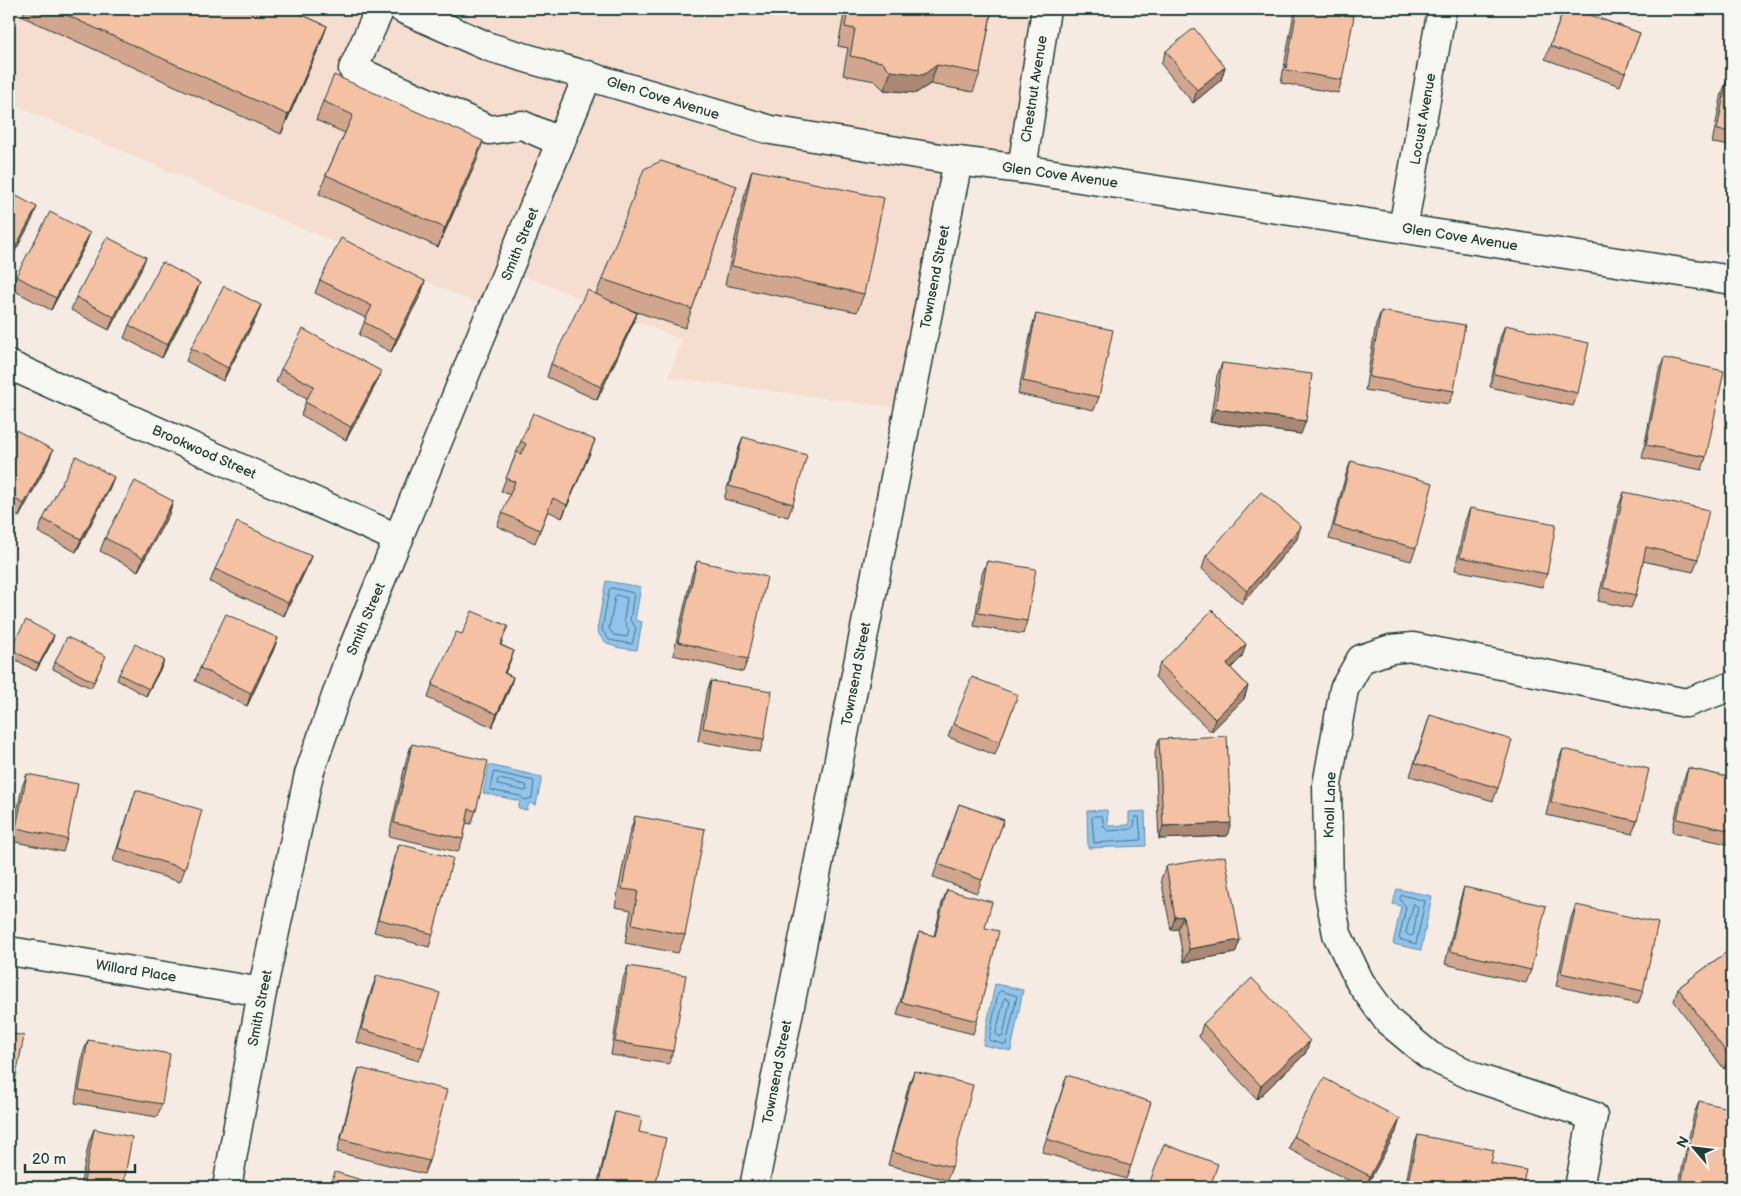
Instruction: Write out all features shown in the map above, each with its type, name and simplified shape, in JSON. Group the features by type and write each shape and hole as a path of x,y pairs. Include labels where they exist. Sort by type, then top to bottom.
{"street":[{"path":"380,9 353,69 490,130 522,125 561,142"},
{"name":"Glen Cove Avenue","path":"403,9 489,47 771,130 958,162 1022,169 1732,280"},
{"name":"Chestnut Avenue","path":"1022,169 1046,9"},
{"name":"Locust Avenue","path":"1404,228 1442,9"},
{"name":"Smith Street","path":"227,1187 262,992 309,774 351,652 588,75"},
{"name":"Townsend Street","path":"754,1187 958,162"},
{"name":"Brookwood Street","path":"9,365 399,539"},
{"name":"Knoll Lane","path":"1578,1187 1593,1116 1477,1078 1430,1056 1388,1021 1360,982 1337,934 1329,892 1327,785 1344,689 1361,659 1391,649 1413,647 1686,703 1732,686"},
{"name":"Willard Place","path":"9,951 262,992"}],"shaded area":[{"path":"9,9 1048,9 1025,175 950,163 912,410 668,377 682,340 512,271 495,311 9,103"}],"water":[{"path":"606,581 641,587 635,620 642,622 637,650 619,648 608,644 597,630"},
{"path":"489,765 542,777 536,805 529,803 527,810 518,808 520,801 483,793"},
{"path":"1107,810 1108,826 1129,825 1129,812 1145,811 1146,846 1088,848 1087,811"},
{"path":"1397,889 1432,896 1421,950 1393,944 1401,906 1393,904"},
{"path":"995,984 1023,990 1011,1051 983,1045"}],"building":[{"path":"53,9 289,9 327,26 288,115"},
{"path":"848,9 992,9 980,73 937,65 923,75 891,71 882,62 850,56 855,29 845,27"},
{"path":"1297,9 1316,9 1354,16 1342,80 1286,70"},
{"path":"1564,9 1589,9 1587,14 1640,33 1625,73 1550,46"},
{"path":"1194,28 1225,67 1197,90 1166,51"},
{"path":"334,75 483,141 445,228 326,175 353,115 323,101"},
{"path":"1727,80 1732,81 1732,132 1717,130"},
{"path":"661,161 737,186 692,309 602,279 644,169"},
{"path":"752,170 884,198 864,294 732,266"},
{"path":"9,192 37,207 9,259"},
{"path":"50,212 90,233 56,298 16,276"},
{"path":"107,237 146,257 114,317 76,297"},
{"path":"341,238 425,281 396,339 364,322 372,306 320,280"},
{"path":"162,262 200,283 167,345 129,325"},
{"path":"224,286 261,305 228,368 191,348"},
{"path":"587,290 637,313 601,387 551,364"},
{"path":"1381,311 1465,325 1454,391 1369,377"},
{"path":"1036,314 1113,330 1099,397 1023,381"},
{"path":"1505,325 1589,343 1578,393 1494,374"},
{"path":"303,329 381,371 351,427 305,402 314,386 281,369"},
{"path":"1664,358 1724,371 1706,457 1646,445"},
{"path":"1222,363 1312,374 1306,421 1215,409"},
{"path":"533,413 595,440 567,505 553,498 540,530 502,513 515,482 506,478 517,452 521,454 526,444 521,441"},
{"path":"16,430 53,450 24,504 9,496 9,443"},
{"path":"743,437 807,455 793,504 729,486"},
{"path":"76,456 114,477 81,539 43,519"},
{"path":"1351,461 1433,483 1416,548 1334,526"},
{"path":"135,481 173,501 143,558 105,538"},
{"path":"1261,492 1301,526 1247,591 1206,556"},
{"path":"1624,492 1709,510 1698,559 1646,547 1636,595 1603,588"},
{"path":"1470,508 1556,524 1547,574 1460,557"},
{"path":"237,522 311,556 288,603 215,569"},
{"path":"697,561 767,577 748,659 678,642"},
{"path":"987,561 1036,569 1027,621 978,613"},
{"path":"1212,610 1246,644 1227,664 1248,686 1215,719 1160,664"},
{"path":"472,611 508,626 500,645 514,651 504,673 513,677 497,714 432,685 456,632 462,634"},
{"path":"226,614 278,638 251,693 200,668"},
{"path":"26,620 54,635 39,664 10,649"},
{"path":"67,637 106,656 94,682 55,662"},
{"path":"135,644 164,660 149,689 119,674"},
{"path":"972,677 1018,695 1000,742 953,724"},
{"path":"711,681 772,691 764,739 703,728"},
{"path":"1430,715 1512,740 1498,788 1415,763"},
{"path":"1227,736 1231,823 1163,826 1159,739"},
{"path":"412,744 488,761 476,811 469,809 463,839 394,823"},
{"path":"1563,749 1649,769 1637,821 1551,802"},
{"path":"1688,768 1732,778 1732,831 1677,819"},
{"path":"27,774 78,784 67,839 16,828"},
{"path":"136,790 202,810 185,869 118,848"},
{"path":"959,804 1004,820 982,880 938,864"},
{"path":"635,816 705,829 685,935 632,924 638,891 622,889"},
{"path":"399,844 453,858 433,934 378,919"},
{"path":"1225,856 1240,940 1189,949 1183,916 1175,917 1166,866"},
{"path":"1464,887 1546,906 1531,970 1450,951"},
{"path":"947,890 992,902 985,928 999,931 977,1021 901,1002 919,932 935,936"},
{"path":"1576,905 1658,923 1643,991 1561,973"},
{"path":"1732,948 1732,1054 1729,1056 1678,988"},
{"path":"628,966 686,975 673,1051 615,1042"},
{"path":"377,975 440,993 424,1048 361,1029"},
{"path":"1252,978 1310,1041 1261,1086 1203,1024"},
{"path":"9,1033 24,1036 14,1086 9,1085"},
{"path":"88,1040 170,1054 162,1104 79,1090"},
{"path":"359,1068 447,1090 429,1161 341,1139"},
{"path":"914,1071 973,1085 952,1167 892,1152"},
{"path":"1067,1075 1151,1102 1131,1166 1047,1139"},
{"path":"1324,1078 1400,1119 1370,1176 1293,1136"},
{"path":"1699,1101 1732,1109 1732,1187 1694,1187 1681,1184"},
{"path":"615,1112 642,1118 639,1132 666,1138 655,1187 598,1187"},
{"path":"94,1129 132,1137 123,1187 83,1187"},
{"path":"1418,1135 1494,1150 1491,1163 1526,1170 1522,1187 1407,1186"},
{"path":"1164,1144 1218,1164 1211,1184 1221,1187 1148,1187"},
{"path":"335,1172 385,1187 330,1187"}]}
